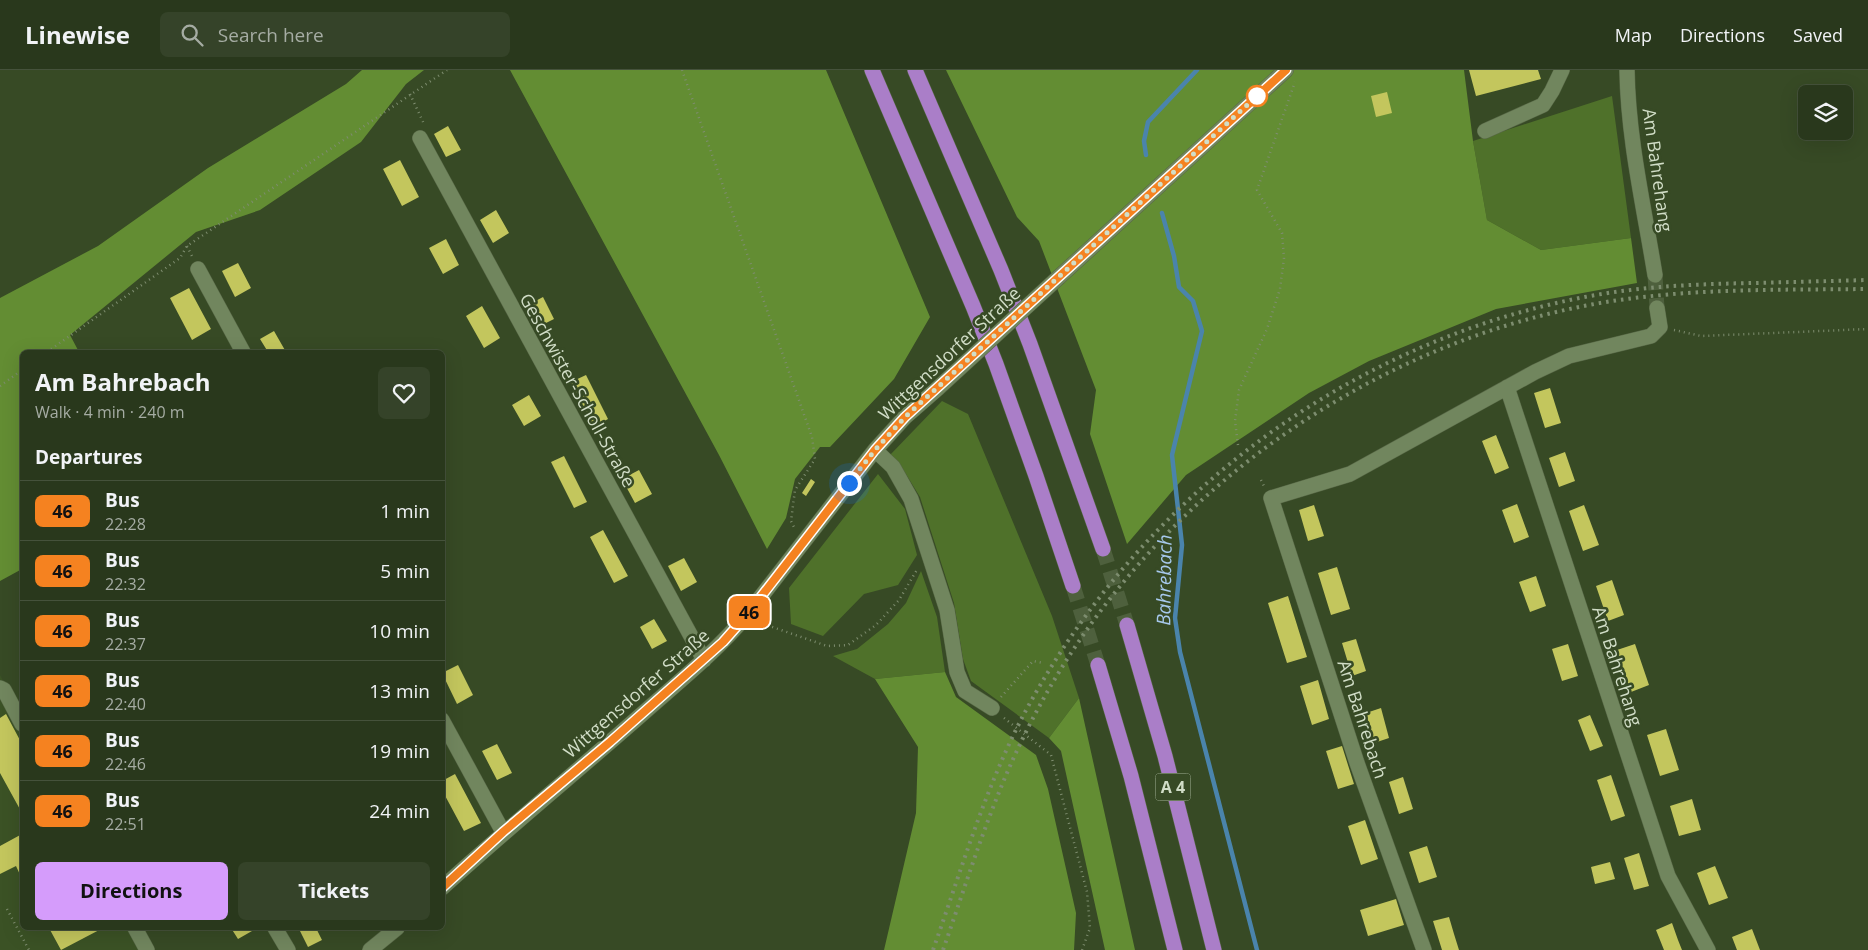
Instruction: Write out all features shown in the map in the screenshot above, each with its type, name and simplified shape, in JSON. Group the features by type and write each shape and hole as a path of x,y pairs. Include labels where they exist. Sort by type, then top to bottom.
{"highway":[{"path":"872,70 990,348 1073,586"},
{"path":"915,70 997,261 1030,344 1103,549"},
{"name":"A 4","path":"1128,625 1165,756 1214,950"},
{"name":"A 4","path":"1098,666 1131,776 1176,950"}],"street":[{"path":"1485,131 1543,104 1552,91 1562,70"},
{"name":"Am Bahrehang","path":"1627,70 1628,98 1636,163 1655,275"},
{"name":"Wittgensdorfer Straße","path":"445,885 503,832 704,660 746,616 875,450 905,417 1059,277 1290,76"},
{"name":"Geschwister-Scholl-Straße","path":"420,138 704,660"},
{"path":"198,269 242,350"},
{"path":"1507,387 1569,356 1651,336 1660,327 1657,308"},
{"name":"Am Bahrehang","path":"1507,387 1668,876 1708,950"},
{"name":"Am Bahrebach","path":"1424,950 1357,763 1271,498 1350,474 1507,387"},
{"path":"875,450 893,467 911,499 947,610 957,672 965,691 992,708"},
{"path":"0,688 4,690 20,720"},
{"path":"445,726 503,832"},
{"path":"135,930 147,950"},
{"path":"276,930 288,950"},
{"path":"370,950 395,930"}],"path":[{"path":"50,350 180,258 187,246 447,70"},
{"path":"682,70 812,437 814,459 795,490 791,520 802,544"},
{"path":"1238,446 1235,421 1239,390 1267,329 1280,290 1284,258 1282,233 1257,190 1290,76"},
{"path":"410,94 425,123 420,138"},
{"path":"1660,327 1701,336 1868,330"},
{"path":"0,386 20,371"},
{"path":"746,616 764,625 827,646 848,645 876,625 899,600 928,552"},
{"path":"1043,664 1033,661 992,708 1051,755 1087,892 1090,928 1082,950"},
{"path":"7,909 28,950"}],"shaded area":[{"path":"1612,96 1631,238 1541,250 1487,220 1473,141"},
{"path":"942,401 968,414 1052,616 1079,698 1049,738 971,681 963,659 954,603 920,497 904,471 890,455"},
{"path":"878,474 905,509 917,555 898,585 864,594 823,636 791,624 789,588"},
{"path":"921,571 937,617 945,672 875,679 833,656 857,649 888,624 906,603"},
{"path":"0,675 20,712 20,930 140,930 151,950 0,950"}],"green space":[{"path":"362,70 424,70 406,84 361,142 260,210 196,232 70,335 78,350 20,350 20,570 0,581 0,298 98,246 208,168 346,84"},
{"path":"510,70 826,70 930,317 894,379 830,447 820,447 795,479 786,518 767,549 719,455"},
{"path":"946,70 1464,70 1473,141 1487,220 1541,250 1631,238 1637,283 1496,309 1369,361 1309,393 1186,475 1127,544 1090,434 1096,390 1039,241 1017,217"},
{"path":"945,672 956,697 1036,755 1048,789 1076,913 1074,950 884,950 916,813 918,747 875,679"},
{"path":"1079,698 1135,950 1105,950 1061,751 1049,738"}],"building":[{"path":"1469,70 1538,70 1541,79 1476,96"},
{"path":"1387,92 1392,113 1376,117 1371,96"},
{"path":"448,126 461,150 446,157 434,134"},
{"path":"400,160 419,197 402,206 383,169"},
{"path":"496,210 509,233 493,243 480,220"},
{"path":"446,239 459,265 443,274 429,248"},
{"path":"238,263 251,288 235,297 222,271"},
{"path":"189,288 211,329 192,340 170,298"},
{"path":"543,297 554,319 540,326 528,305"},
{"path":"482,306 500,338 484,348 466,316"},
{"path":"274,331 285,350 267,350 260,339"},
{"path":"586,375 608,419 594,427 571,382"},
{"path":"1550,388 1561,423 1545,428 1534,393"},
{"path":"529,395 541,416 524,426 512,405"},
{"path":"1496,435 1509,468 1495,474 1482,441"},
{"path":"1565,452 1575,481 1559,487 1549,458"},
{"path":"564,456 587,502 574,508 551,462"},
{"path":"639,470 652,494 635,503 622,479"},
{"path":"811,479 815,482 806,496 802,493"},
{"path":"1517,504 1529,537 1514,543 1502,510"},
{"path":"1314,505 1324,536 1308,541 1299,510"},
{"path":"1584,505 1599,545 1583,551 1569,511"},
{"path":"603,530 628,576 614,583 590,537"},
{"path":"684,558 697,582 681,591 668,566"},
{"path":"1337,567 1350,609 1331,615 1318,573"},
{"path":"1536,576 1546,606 1530,612 1519,582"},
{"path":"1612,580 1624,615 1608,621 1596,586"},
{"path":"1288,596 1307,657 1287,663 1268,603"},
{"path":"654,619 667,641 652,649 640,627"},
{"path":"1356,639 1366,671 1352,676 1342,643"},
{"path":"1568,644 1578,676 1562,681 1552,649"},
{"path":"1635,644 1649,685 1631,692 1617,650"},
{"path":"458,665 473,695 457,704 445,679 445,672"},
{"path":"1318,680 1329,719 1312,725 1300,686"},
{"path":"1381,708 1389,738 1374,743 1366,713"},
{"path":"6,714 20,740 20,809 0,773 0,718"},
{"path":"1590,715 1603,746 1590,751 1578,720"},
{"path":"1666,729 1679,770 1660,776 1647,735"},
{"path":"497,744 512,773 497,780 482,751"},
{"path":"1342,746 1354,784 1338,789 1326,751"},
{"path":"455,774 481,823 464,831 445,796 445,779"},
{"path":"1611,775 1625,816 1611,821 1597,780"},
{"path":"1403,777 1413,809 1399,814 1389,782"},
{"path":"1692,799 1701,830 1679,836 1670,806"},
{"path":"1365,820 1378,859 1361,865 1348,826"},
{"path":"20,835 20,875 16,866 0,874 0,846"},
{"path":"1427,846 1437,877 1419,883 1409,852"},
{"path":"1639,853 1649,886 1634,890 1624,858"},
{"path":"1610,862 1615,879 1595,884 1591,867"},
{"path":"1715,866 1728,898 1709,905 1697,873"},
{"path":"1396,899 1404,925 1368,936 1360,910"},
{"path":"1449,917 1459,950 1442,950 1433,921"},
{"path":"1672,923 1682,950 1664,950 1656,930"},
{"path":"1752,929 1760,950 1737,950 1732,937"},
{"path":"50,930 99,930 61,950"},
{"path":"232,930 252,931 238,939"},
{"path":"300,930 317,930 322,940 308,947"}],"waterway":[{"name":"Bahrebach","path":"1146,155 1144,141 1148,122 1197,70"},
{"name":"Bahrebach","path":"1162,213 1174,256 1179,287 1193,301 1202,331 1172,455 1182,545 1175,618 1180,652 1257,950"}],"tunnel":[{"path":"1655,275 1657,308"},
{"path":"1103,549 1127,625"},
{"path":"1073,586 1098,665"}],"railway":[{"path":"933,950 974,830 997,771 1024,714 1072,636 1127,563 1190,498 1260,441 1335,391 1416,350 1501,318 1590,296 1652,288 1713,284 1868,280"},
{"path":"943,950 983,834 1017,750 1077,643 1133,571 1196,505 1267,447 1343,397 1425,356 1511,324 1600,303 1633,298 1700,292 1868,289"}],"bus line":[{"name":"46","path":"445,885 503,832 704,660 746,616 875,450 905,417 1286,70"}],"route":[{"path":"849,483 875,450 905,417 1257,96"}]}
